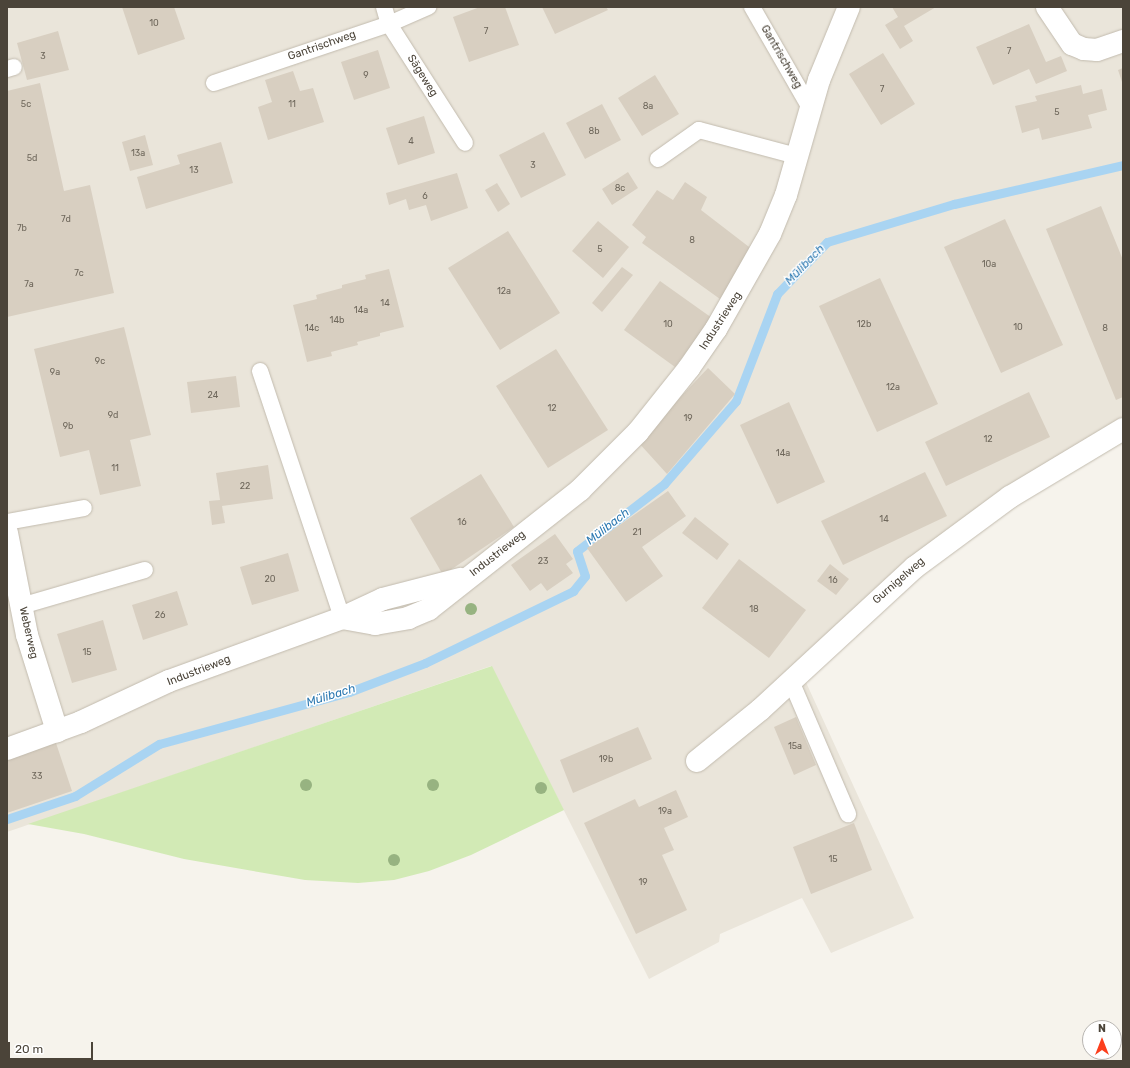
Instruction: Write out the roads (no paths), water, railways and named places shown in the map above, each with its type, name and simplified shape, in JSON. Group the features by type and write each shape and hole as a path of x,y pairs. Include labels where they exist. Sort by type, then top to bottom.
{"street":[{"name":"Industrieweg","path":"7,749 57,731 170,681 342,618 383,599 467,578 580,490 610,463 689,368 741,289 770,234 797,156 810,108 849,7"},
{"path":"1047,7 1072,44 1084,49 1097,50 1123,41"},
{"name":"Gurnigelweg","path":"697,761 791,681 915,567 961,531 1063,463 1123,429"},
{"name":"Weberweg","path":"7,533 37,674 57,731"}],"lane":[{"name":"Sägeweg","path":"384,7 389,24 465,143"},
{"name":"Gantrischweg","path":"214,83 389,24 428,7"},
{"name":"Gantrischweg","path":"752,7 810,108"},
{"path":"658,159 698,130 797,156"},
{"path":"260,371 342,618"},
{"path":"7,522 84,508"},
{"path":"22,606 145,570"},
{"path":"791,681 848,814"}],"waterway":[{"name":"Mülibach","path":"7,819 75,796 159,744 349,692 425,663 573,591 585,576 577,551 664,484 736,401 777,294 827,242 954,204 1123,165"}]}
